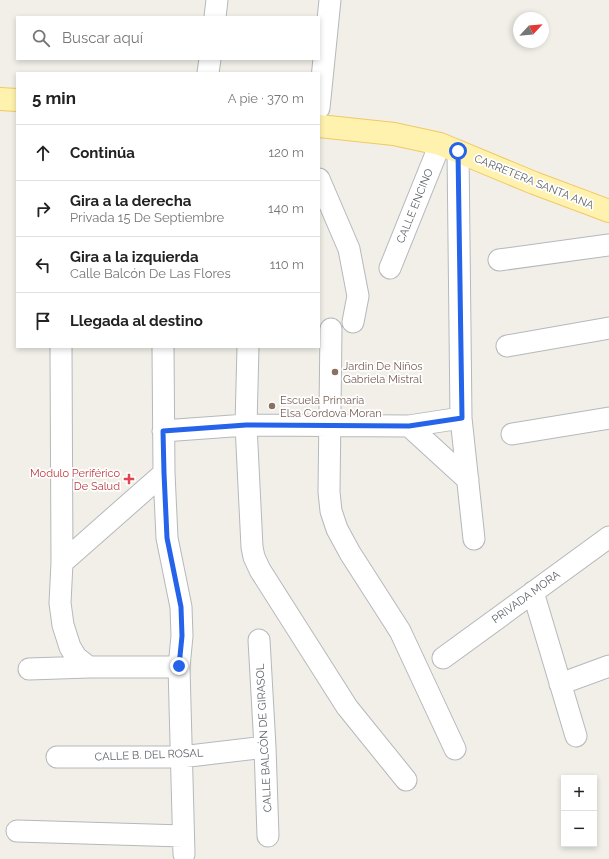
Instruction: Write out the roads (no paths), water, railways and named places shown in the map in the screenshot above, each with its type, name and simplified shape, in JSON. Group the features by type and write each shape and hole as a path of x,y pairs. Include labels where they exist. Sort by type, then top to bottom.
{"main road":[{"path":"0,98 16,100"},
{"name":"CARRETERA SANTA ANA","path":"320,126 394,134 449,148 534,183 609,211"}],"street":[{"path":"215,16 217,0"},
{"path":"320,98 330,0"},
{"path":"208,72 210,60"},
{"path":"449,148 462,418 474,539"},
{"name":"CALLE ENCINO","path":"390,268 449,148"},
{"path":"320,181 349,249 358,296 353,322"},
{"path":"499,260 609,245"},
{"path":"507,346 609,328"},
{"path":"331,329 329,492 331,511 337,529 350,553 400,631 455,749"},
{"path":"61,348 62,563 60,603 70,647 76,657 89,667"},
{"path":"18,831 184,845 179,666 182,636 181,607 167,538 163,431 163,348"},
{"path":"248,348 246,425 252,546 254,557 260,570 347,707 406,780"},
{"path":"163,431 246,425 409,426 462,418"},
{"path":"512,434 609,418"},
{"path":"409,426 468,480"},
{"path":"62,563 164,473"},
{"name":"PRIVADA MORA","path":"443,658 533,592 608,540"},
{"path":"533,592 576,736"},
{"name":"CALLE BALCÓN DE GIRASOL","path":"259,640 268,836"},
{"path":"29,669 179,666"},
{"path":"560,684 609,666"},
{"name":"CALLE B. DEL ROSAL","path":"57,757 181,757 265,747"}],"place":[{"name":"Jardin De Niños Gabriela Mistral","path":"335,372"},
{"name":"Escuela Primaria Elsa Cordova Moran","path":"272,406"},
{"name":"Modulo Periférico De Salud","path":"129,479"}]}
